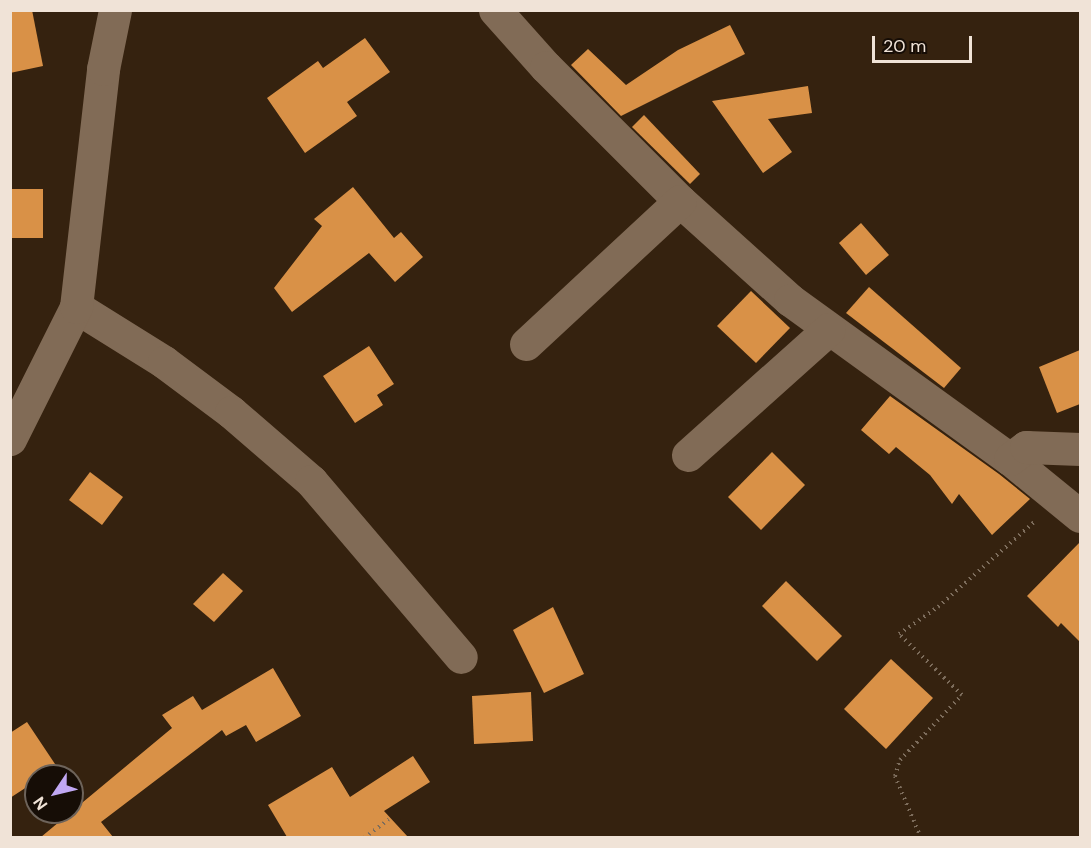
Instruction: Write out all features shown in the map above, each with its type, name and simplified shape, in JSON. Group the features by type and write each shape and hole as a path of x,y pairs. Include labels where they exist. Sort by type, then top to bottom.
{"street":[{"path":"10,439 76,307 103,69 115,10"},
{"path":"495,10 680,201 790,300 1010,459 1070,507"},
{"path":"526,344 680,201"},
{"path":"76,307 212,398 311,482 461,657"},
{"path":"688,455 829,329"},
{"path":"1010,459 1026,447 1080,449"}],"path":[{"path":"921,837 895,776 900,760 962,695 899,634 1070,507"},
{"path":"364,837 389,819"}],"building":[{"path":"10,10 32,10 43,66 10,73"},
{"path":"730,25 745,54 621,116 571,65 588,49 626,85 678,50"},
{"path":"365,38 390,72 347,102 357,116 305,153 267,98 318,61 323,68"},
{"path":"808,86 812,113 768,119 792,152 763,173 712,101"},
{"path":"644,115 700,174 690,184 632,127"},
{"path":"353,187 394,238 401,232 423,257 395,282 369,253 292,312 274,288 322,226 314,219"},
{"path":"10,189 43,189 43,238 10,238"},
{"path":"861,223 889,255 866,275 839,243"},
{"path":"869,287 961,368 944,388 846,313"},
{"path":"751,291 790,328 756,363 717,326"},
{"path":"369,346 394,384 377,395 383,405 355,423 323,376"},
{"path":"1080,350 1080,404 1057,413 1039,367"},
{"path":"890,396 1030,499 992,535 959,494 952,504 930,475 896,447 889,454 861,430"},
{"path":"772,452 805,485 761,530 728,497"},
{"path":"90,472 123,497 102,525 69,500"},
{"path":"1080,542 1080,642 1061,623 1058,627 1027,596"},
{"path":"223,573 243,591 214,622 193,604"},
{"path":"786,581 842,636 817,661 762,606"},
{"path":"553,607 584,674 544,693 513,630"},
{"path":"891,659 933,698 886,749 844,709"},
{"path":"273,668 301,716 256,742 246,725 226,736 222,730 101,822 113,837 41,837 57,824 84,824 84,801 172,728 162,715 193,696 202,710"},
{"path":"531,692 533,741 474,744 472,696"},
{"path":"27,722 55,764 24,764 24,789 10,798 10,733"},
{"path":"413,756 430,782 384,811 408,837 287,837 268,805 332,767 350,797"}]}
